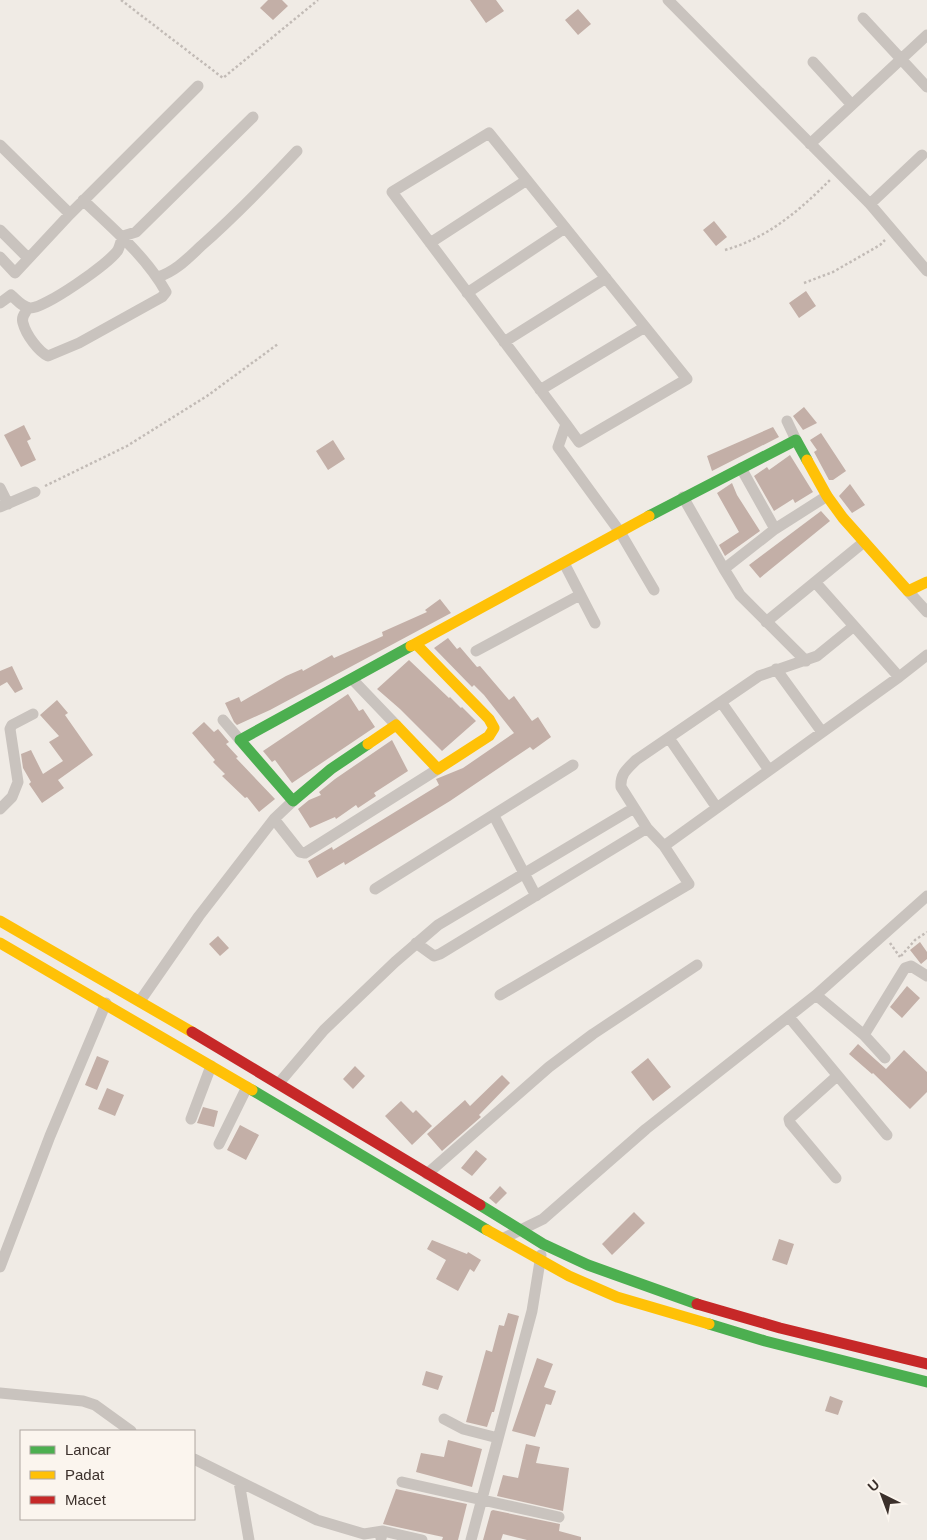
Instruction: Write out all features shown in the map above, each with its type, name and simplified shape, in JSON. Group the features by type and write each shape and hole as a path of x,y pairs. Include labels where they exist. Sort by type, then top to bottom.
{"street":[{"path":"668,0 870,204 927,271"},
{"path":"863,18 927,87"},
{"path":"810,144 927,35"},
{"path":"813,62 852,105"},
{"path":"123,236 117,251 97,269 55,298 33,308 28,308 22,305 12,294 11,283 15,272 83,200 198,86"},
{"path":"123,236 136,232 253,118"},
{"path":"489,133 527,180 687,379 579,442 392,192 489,133"},
{"path":"0,145 70,214"},
{"path":"158,277 170,273 188,260 218,233 298,151"},
{"path":"870,204 922,154"},
{"path":"430,243 527,180"},
{"path":"28,308 23,315 23,323 41,353 48,356 79,343 162,297 166,292 158,277 123,236 83,200"},
{"path":"467,293 565,228"},
{"path":"0,230 28,258"},
{"path":"0,257 15,272"},
{"path":"504,342 606,278"},
{"path":"0,303 12,294"},
{"path":"540,390 645,327"},
{"path":"787,421 827,496 864,542 927,612"},
{"path":"566,424 558,447 620,532 654,590"},
{"path":"240,740 683,497 796,440"},
{"path":"742,468 775,529"},
{"path":"0,488 4,505 35,492"},
{"path":"724,569 775,529 827,496"},
{"path":"683,497 740,595 806,661"},
{"path":"766,622 864,542"},
{"path":"564,562 595,623"},
{"path":"815,582 899,677"},
{"path":"908,590 927,582"},
{"path":"476,652 580,595"},
{"path":"500,995 688,884 664,846 647,828 621,787 624,771 759,676 806,661 825,650 854,626"},
{"path":"274,819 300,852 305,853 489,736 494,728 489,719 416,644"},
{"path":"664,846 927,655"},
{"path":"776,669 822,732"},
{"path":"352,679 438,769"},
{"path":"721,702 769,770"},
{"path":"0,809 12,797 18,782 10,729 12,725 33,714"},
{"path":"223,720 293,801"},
{"path":"140,1001 199,916 274,819 331,769 396,726"},
{"path":"669,738 717,808"},
{"path":"375,889 573,766"},
{"path":"279,1083 324,1030 416,942 438,925 634,808"},
{"path":"494,816 536,896"},
{"path":"416,942 429,954 434,956 440,954 647,828"},
{"path":"504,1238 543,1219 646,1129 816,995 927,896"},
{"path":"0,921 279,1083 427,1174 523,1230 543,1244 577,1262 641,1287 774,1325 927,1364"},
{"path":"0,943 106,1003 540,1261 617,1297 765,1341 927,1382"},
{"path":"864,1035 888,994 904,961 927,976"},
{"path":"427,1174 549,1066 593,1034 697,965"},
{"path":"816,995 864,1035 885,1058"},
{"path":"0,1267 50,1136 106,1003"},
{"path":"789,1017 887,1135"},
{"path":"191,1119 211,1066"},
{"path":"836,1178 790,1123 789,1119 837,1076"},
{"path":"219,1144 247,1087"},
{"path":"472,1540 532,1311 543,1244"},
{"path":"0,1393 83,1401 95,1405 129,1430"},
{"path":"444,1419 463,1429 498,1438"},
{"path":"195,1460 318,1520 348,1531 422,1540"},
{"path":"239,1482 249,1540"},
{"path":"402,1482 482,1498 560,1517"}],"path":[{"path":"121,0 223,78 318,0"},
{"path":"725,250 744,245 777,228 809,202 838,173"},
{"path":"804,283 833,272 880,245 892,231"},
{"path":"35,492 126,446 207,396 278,344"},
{"path":"884,934 904,961 914,940 927,932"}],"building":[{"path":"268,0 282,0 288,6 273,20 260,8"},
{"path":"470,0 496,0 504,11 486,23"},
{"path":"578,9 591,24 578,35 565,20"},
{"path":"714,221 727,237 716,246 703,230"},
{"path":"806,291 816,306 799,318 789,303"},
{"path":"804,407 817,423 803,430 793,416"},
{"path":"24,425 31,439 27,441 36,460 21,467 4,435"},
{"path":"773,427 779,437 712,471 707,456"},
{"path":"821,433 846,471 833,480 829,480 814,452 817,450 810,440"},
{"path":"333,440 345,459 328,470 316,451"},
{"path":"790,455 813,492 795,503 793,499 774,511 754,476 767,467 769,470"},
{"path":"732,483 737,495 760,531 725,556 719,545 739,532 717,493"},
{"path":"850,484 865,505 852,513 839,496"},
{"path":"821,511 830,521 760,578 749,565"},
{"path":"440,599 451,613 270,710 237,725 234,722 225,703 239,697 241,702 286,676 302,669 303,671 332,655 334,658 383,636 382,632 427,612 425,610"},
{"path":"448,638 457,649 460,647 477,667 480,666 509,700 514,696 532,721 538,717 551,737 533,750 530,747 450,801 345,865 344,862 317,878 308,861 332,847 333,850 439,785 436,779 463,768 514,733 484,695 474,685 472,687 434,648"},
{"path":"409,660 476,721 442,751 377,689"},
{"path":"12,666 23,689 15,693 7,682 0,686 0,671"},
{"path":"348,694 359,711 363,709 375,727 292,783 275,760 272,762 263,751"},
{"path":"57,700 68,713 65,715 93,755 58,780 64,788 42,803 29,784 31,782 23,768 21,754 31,750 43,774 63,761 49,742 59,736 40,715"},
{"path":"204,722 214,732 218,729 229,742 226,744 238,757 236,758 275,799 259,812 247,797 245,798 222,776 225,774 213,762 215,760 192,733"},
{"path":"392,740 408,771 374,793 376,796 358,808 356,805 336,819 335,817 310,828 298,809 309,800 321,795 319,792 335,779"},
{"path":"218,936 229,948 220,956 209,944"},
{"path":"920,942 927,952 927,959 921,964 910,950"},
{"path":"907,986 920,998 902,1018 890,1007"},
{"path":"858,1044 886,1069 904,1050 927,1072 927,1092 910,1109 873,1073 849,1054"},
{"path":"97,1056 109,1061 97,1090 85,1085"},
{"path":"648,1058 671,1087 653,1101 631,1072"},
{"path":"355,1066 365,1076 353,1089 343,1079"},
{"path":"502,1075 510,1083 479,1115 481,1117 442,1151 427,1134 465,1100 470,1106"},
{"path":"107,1088 124,1095 115,1116 98,1109"},
{"path":"401,1101 413,1113 416,1110 432,1126 412,1145 385,1116"},
{"path":"203,1107 218,1111 214,1127 197,1123"},
{"path":"240,1125 259,1135 246,1160 227,1150"},
{"path":"476,1150 487,1159 472,1176 461,1168"},
{"path":"500,1186 507,1193 496,1204 489,1198"},
{"path":"634,1212 645,1223 612,1255 602,1244"},
{"path":"779,1239 794,1244 787,1265 772,1260"},
{"path":"432,1240 467,1254 468,1252 481,1260 474,1272 470,1269 458,1291 436,1279 446,1260 427,1249"},
{"path":"508,1313 519,1316 494,1412 492,1412 487,1427 466,1422 486,1350 492,1352 499,1325 504,1326"},
{"path":"537,1358 553,1364 544,1387 556,1391 551,1405 546,1404 535,1437 512,1431"},
{"path":"426,1371 443,1376 438,1390 422,1385"},
{"path":"830,1396 843,1401 838,1415 825,1411"},
{"path":"448,1440 482,1449 472,1487 416,1472 421,1453 444,1457"},
{"path":"526,1444 540,1447 536,1463 569,1468 563,1511 497,1496 503,1475 518,1478"},
{"path":"396,1489 467,1504 458,1540 442,1540 443,1537 383,1524"},
{"path":"491,1511 560,1524 559,1531 581,1537 581,1540 527,1540 503,1534 501,1540 483,1540"}],"traffic: fast":[{"path":"649,516 796,440 807,460"},
{"path":"368,744 331,769 293,801 240,740 411,646"},
{"path":"252,1090 487,1230"},
{"path":"480,1205 543,1244 588,1265 697,1304"},
{"path":"709,1324 765,1341 927,1382"}],"traffic: slow":[{"path":"807,460 827,496 843,518 908,591 927,582"},
{"path":"411,646 649,516"},
{"path":"368,744 396,725 438,769 489,736 494,728 489,719 416,644"},
{"path":"0,921 192,1032"},
{"path":"0,943 252,1090"},
{"path":"487,1230 569,1276 617,1297 709,1324"}],"traffic: jam":[{"path":"192,1032 480,1205"},
{"path":"697,1304 780,1328 927,1364"}]}
